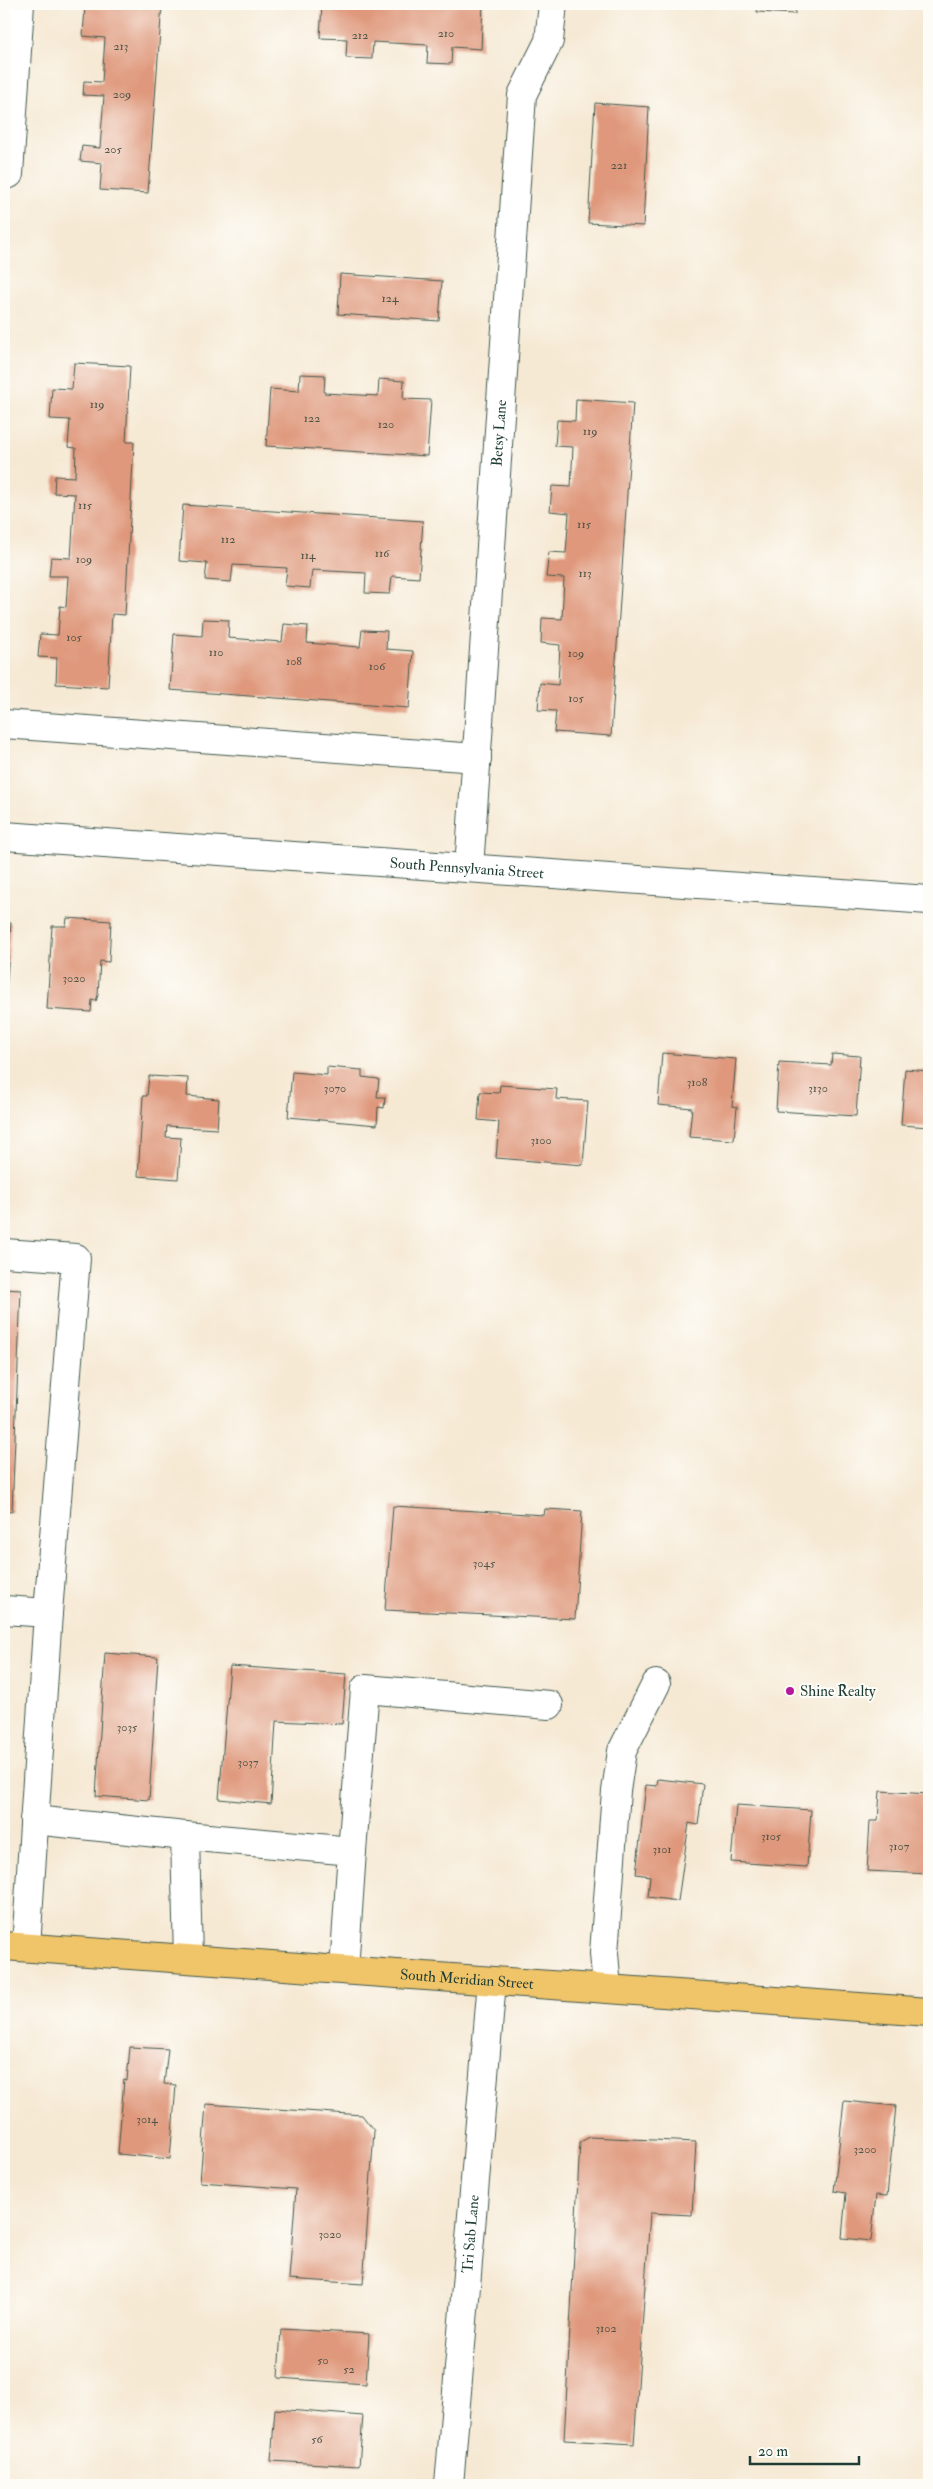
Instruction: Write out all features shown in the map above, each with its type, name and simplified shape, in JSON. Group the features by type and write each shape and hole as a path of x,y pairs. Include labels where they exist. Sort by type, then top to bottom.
{"main road":[{"name":"South Meridian Street","path":"15,1946 929,2012"}],"street":[{"path":"10,174 20,4"},
{"name":"Betsy Lane","path":"469,868 522,95 549,41 553,4"},
{"path":"4,724 477,758"},
{"name":"South Pennsylvania Street","path":"4,836 929,900"},
{"path":"4,1254 76,1258 34,1820 15,1946"},
{"path":"4,1610 48,1613"},
{"path":"607,1989 604,1953 616,1791 622,1751 656,1684"},
{"path":"344,1970 365,1689 549,1705"},
{"path":"34,1820 352,1851"},
{"path":"185,1836 188,1959"},
{"name":"Tri Sab Lane","path":"449,2485 492,1980"}],"building":[{"path":"103,4 162,4 148,193 100,190 102,163 80,161 82,146 100,148 104,96 83,95 84,81 102,82 105,38 83,36 85,7 103,8"},
{"path":"322,4 483,4 481,49 452,47 451,64 427,63 428,45 373,42 372,59 346,58 347,39 320,38"},
{"path":"758,4 796,4 795,14 757,12"},
{"path":"595,103 649,107 643,226 588,223"},
{"path":"340,274 442,281 439,321 338,314"},
{"path":"74,363 130,366 126,442 134,442 125,615 112,614 108,687 56,684 57,658 38,657 40,634 58,635 60,606 66,607 68,576 49,576 51,557 71,558 75,494 54,493 55,476 75,477 76,448 68,447 70,420 50,419 52,388 72,389"},
{"path":"300,374 325,375 324,393 378,396 379,379 404,381 403,399 431,400 427,456 266,446 270,389 299,391"},
{"path":"576,399 633,403 611,736 554,732 556,711 538,710 540,683 558,685 560,645 541,643 542,618 562,619 564,578 546,577 549,552 566,553 569,513 550,511 552,486 571,487 573,447 555,446 557,420 575,421"},
{"path":"183,505 423,521 419,578 392,576 390,594 365,593 366,573 312,570 310,588 285,586 287,568 233,565 231,582 205,580 207,563 179,561"},
{"path":"203,619 229,620 228,638 282,642 284,624 308,626 307,643 360,647 362,630 387,631 386,649 413,651 409,708 170,690 174,634 202,636"},
{"path":"67,918 111,921 109,962 100,961 98,995 96,1001 92,1000 91,1012 47,1009 52,926 66,926"},
{"path":"4,923 11,923 5,1006 4,1006"},
{"path":"662,1053 736,1059 732,1106 737,1107 734,1140 689,1137 692,1108 658,1105"},
{"path":"832,1054 860,1056 856,1116 776,1111 779,1062 831,1065"},
{"path":"327,1067 362,1070 362,1077 379,1079 377,1097 385,1097 384,1108 378,1107 377,1125 288,1117 292,1072 327,1075"},
{"path":"905,1069 929,1071 929,1127 901,1125"},
{"path":"149,1076 188,1078 187,1096 219,1099 217,1129 167,1126 166,1137 181,1138 178,1179 138,1176 143,1096 147,1096"},
{"path":"500,1085 557,1089 556,1099 588,1101 583,1165 496,1158 499,1122 478,1120 480,1092 499,1093"},
{"path":"4,1289 21,1290 12,1512 4,1511"},
{"path":"393,1506 544,1515 545,1509 582,1511 575,1619 385,1610"},
{"path":"105,1653 158,1657 149,1800 96,1796"},
{"path":"230,1666 346,1674 342,1724 276,1721 271,1804 219,1799"},
{"path":"658,1779 703,1784 698,1825 689,1823 678,1901 648,1897 650,1876 636,1874 646,1785 657,1786"},
{"path":"880,1791 929,1794 929,1874 867,1871 870,1821 878,1821"},
{"path":"736,1805 811,1810 807,1867 731,1862"},
{"path":"130,2047 168,2049 164,2084 176,2085 170,2159 118,2154 124,2079 127,2080"},
{"path":"844,2101 896,2106 887,2196 876,2195 871,2241 842,2238 846,2193 834,2191"},
{"path":"206,2104 362,2115 374,2131 363,2284 289,2279 296,2189 200,2182"},
{"path":"590,2137 696,2142 692,2215 650,2213 634,2444 564,2440 580,2142"},
{"path":"281,2329 369,2334 366,2384 278,2378"},
{"path":"275,2409 363,2416 359,2466 271,2461"}],"place":[{"name":"Shine Realty","path":"790,1691"}]}
